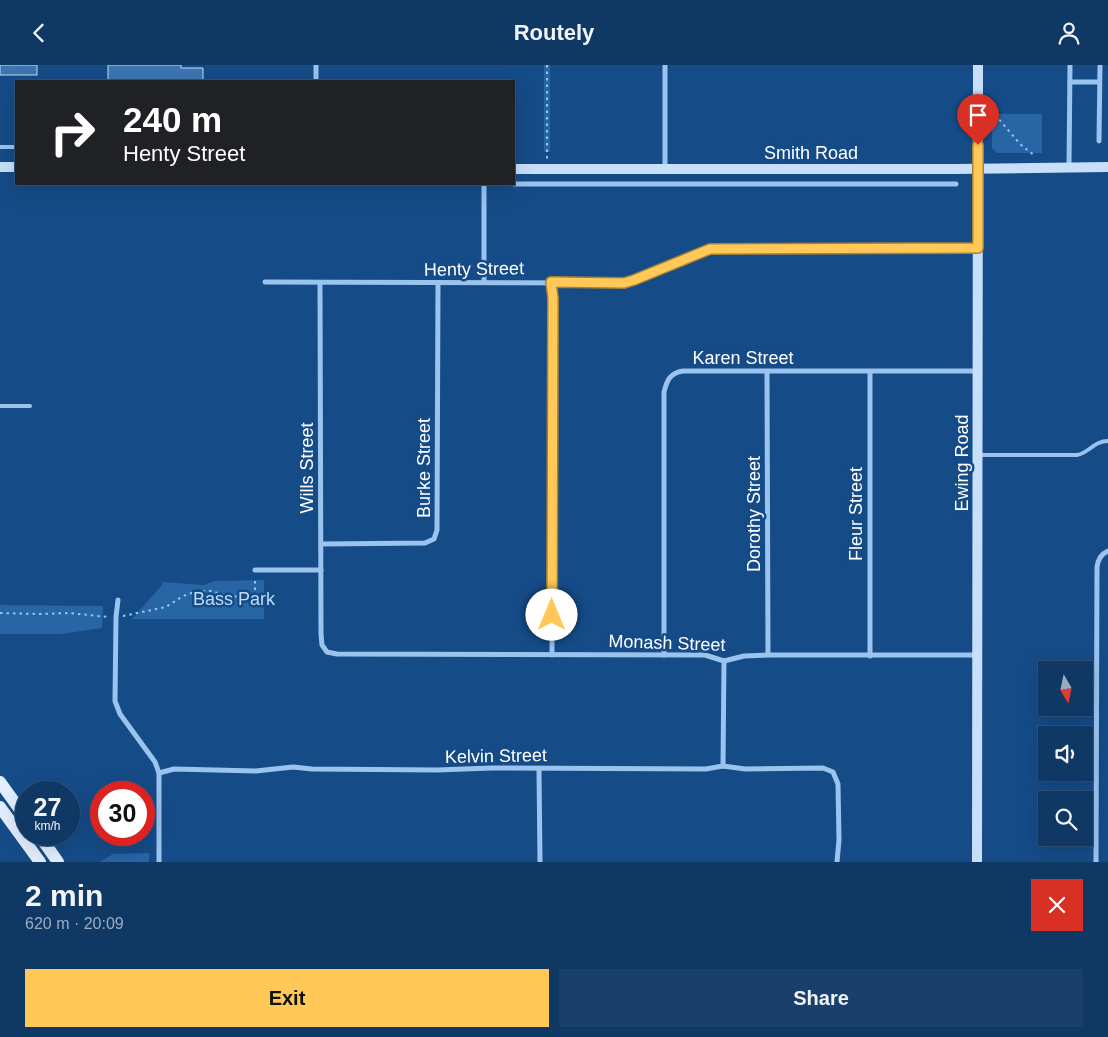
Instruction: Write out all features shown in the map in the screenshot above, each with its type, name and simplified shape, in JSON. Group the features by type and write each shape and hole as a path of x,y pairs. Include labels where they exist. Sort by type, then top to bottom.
{"main road":[{"name":"Ewing Road","path":"977,862 978,65"},
{"path":"0,167 15,167"},
{"name":"Smith Road","path":"515,169 977,169 1108,167"},
{"path":"0,782 15,803"},
{"path":"0,807 40,862"},
{"path":"47,846 58,862"}],"street":[{"path":"316,65 316,80"},
{"path":"664,65 665,169"},
{"path":"1068,167 1070,65"},
{"path":"1099,141 1100,65"},
{"path":"1070,82 1100,82"},
{"name":"Smith Road","path":"515,184 956,184"},
{"path":"484,185 484,282"},
{"name":"Henty Street","path":"265,282 624,283 710,249 978,248"},
{"path":"551,282 553,298 552,655"},
{"name":"Wills Street","path":"320,283 322,645 327,652"},
{"name":"Burke Street","path":"321,544 425,543 434,539 437,530 438,283"},
{"name":"Karen Street","path":"664,655 664,392 667,380 675,373 683,371 978,371"},
{"name":"Dorothy Street","path":"767,372 768,655"},
{"name":"Fleur Street","path":"870,372 870,656"},
{"path":"1096,862 1097,563 1102,554 1108,551"},
{"path":"254,570 321,570"},
{"path":"118,600 115,701 120,715 155,762 159,773 159,862"},
{"name":"Monash Street","path":"327,652 336,654 706,655 724,661 744,656 768,655 977,655"},
{"path":"723,766 724,661"},
{"name":"Kelvin Street","path":"159,773 174,769 256,771 293,767 312,769 437,770 483,768 706,769 723,766 745,769 823,768 833,772 838,784 839,840 837,862"},
{"path":"539,769 540,862"}],"lane":[{"path":"0,147 15,147"},
{"path":"0,406 30,406"},
{"path":"978,455 1077,455 1085,453 1102,441 1108,441"}],"path":[{"path":"547,65 547,159"},
{"path":"989,112 997,117 1020,144 1035,156"},
{"path":"0,613 69,613 95,617 116,617 166,607 183,596 197,591 211,591 232,597 255,595 254,570"}],"green space":[{"path":"544,65 550,65 550,152 544,152"},
{"path":"992,114 1042,114 1042,153 997,153 992,148"},
{"name":"Bass Park","path":"264,580 264,619 132,619 162,585 162,582 203,585 215,581"},
{"path":"0,605 103,606 102,628 62,634 0,634"},
{"path":"149,853 149,862 100,862 113,854"}],"building":[{"path":"0,65 37,65 37,75 0,75"},
{"path":"108,65 181,65 181,68 203,68 203,80 108,80"}],"route":[{"path":"552,615 553,298 551,282 624,283 710,249 978,248 978,145"}]}
